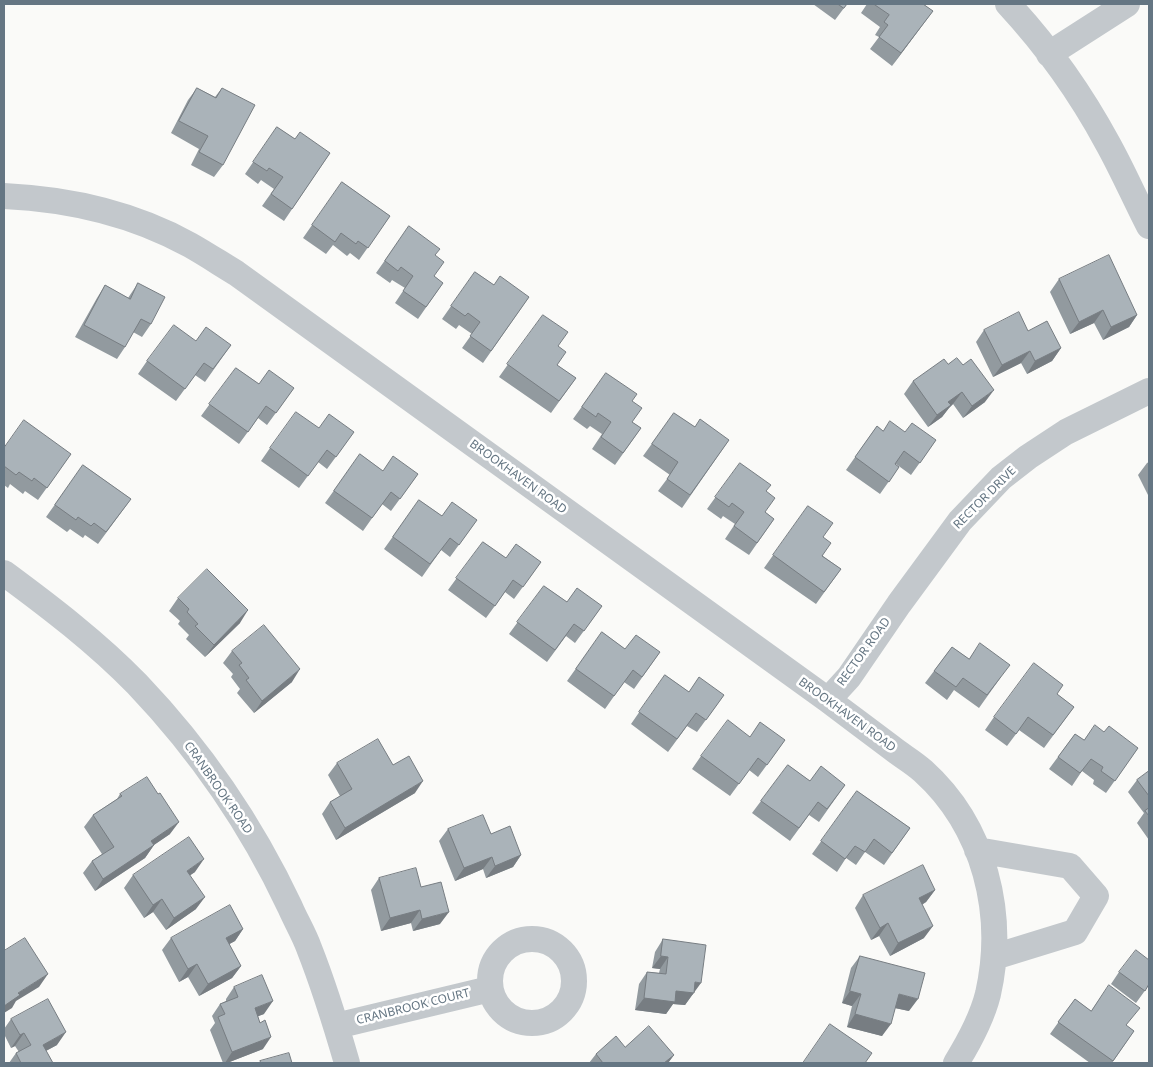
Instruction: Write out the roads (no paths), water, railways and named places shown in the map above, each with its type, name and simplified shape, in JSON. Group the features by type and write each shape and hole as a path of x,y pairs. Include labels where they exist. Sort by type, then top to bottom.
{"street":[{"path":"1008,4 1049,54 1082,102 1108,144 1149,226"},
{"path":"1049,54 1127,4"},
{"name":"BROOKHAVEN ROAD","path":"4,196 57,201 91,207 158,230 190,245 236,273 828,700 923,771 951,803 972,836 986,872 994,914 994,957 988,996 974,1032 956,1063"},
{"name":"RECTOR DRIVE","path":"899,604 960,521 1001,478 1028,457 1066,432 1149,391"},
{"name":"CRANBROOK ROAD","path":"4,573 75,627 136,684 180,734 230,800 273,872 309,947 347,1063"},
{"name":"RECTOR ROAD","path":"828,700 849,677 899,604"},
{"path":"977,850 1070,866 1096,896 1076,932 994,957"},
{"name":"CRANBROOK COURT","path":"336,1026 490,989"}]}
